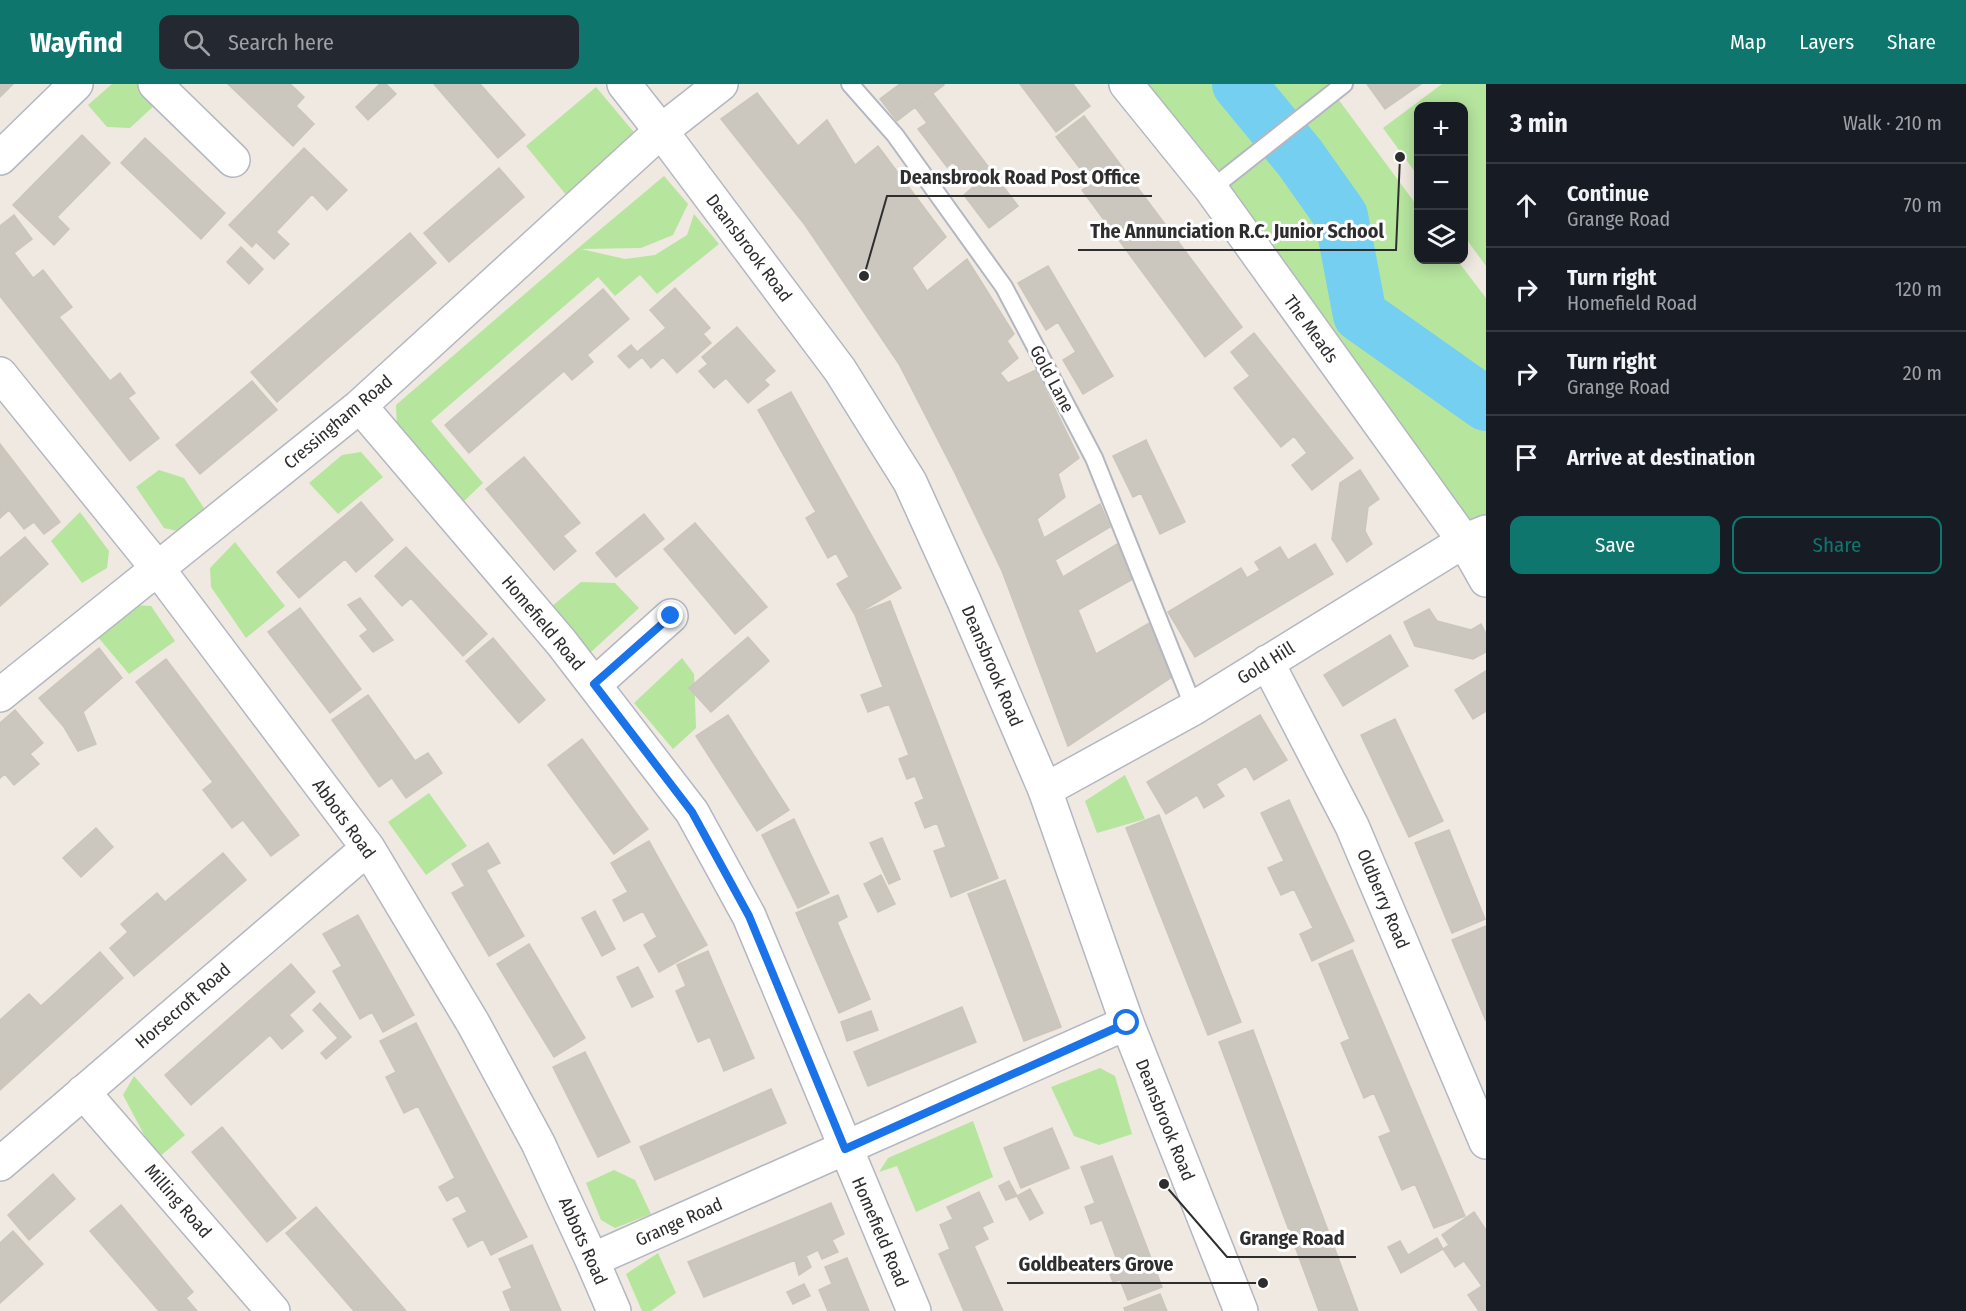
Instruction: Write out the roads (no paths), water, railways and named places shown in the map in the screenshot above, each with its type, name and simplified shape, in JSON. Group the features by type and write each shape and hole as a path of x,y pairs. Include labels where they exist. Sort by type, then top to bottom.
{"street":[{"path":"0,158 76,84"},
{"path":"155,84 232,160"},
{"name":"Deansbrook Road","path":"624,84 840,370 910,482 1045,790 1127,1023 1241,1311"},
{"name":"Cressingham Road","path":"0,696 360,406 661,131 721,84"},
{"name":"The Meads","path":"1126,84 1210,189 1475,536 1486,580"},
{"name":"Abbots Road","path":"0,374 158,569 368,848 473,1023 538,1143 614,1311"},
{"name":"Homefield Road","path":"360,406 553,633 692,812 749,916 914,1311"},
{"name":"Gold Hill","path":"1045,790 1194,708 1475,536"},
{"path":"594,684 671,616"},
{"name":"Oldberry Road","path":"1267,662 1352,826 1486,1142"},
{"name":"Horsecroft Road","path":"0,1164 368,848"},
{"name":"Grange Road","path":"592,1260 1127,1023"},
{"name":"Milling Road","path":"83,1092 273,1311"}],"lane":[{"name":"Gold Lane","path":"850,84 895,135 1004,288 1094,458 1194,708"},
{"path":"1210,189 1344,84"}],"waterway":[{"path":"1239,84 1300,158 1341,216 1360,315 1486,404"}],"place":[{"name":"The Annunciation R.C. Junior School","path":"1400,157"},
{"name":"Deansbrook Road Post Office","path":"864,276"},
{"name":"Grange Road","path":"1164,1184"},
{"name":"Goldbeaters Grove","path":"1263,1283"}]}
